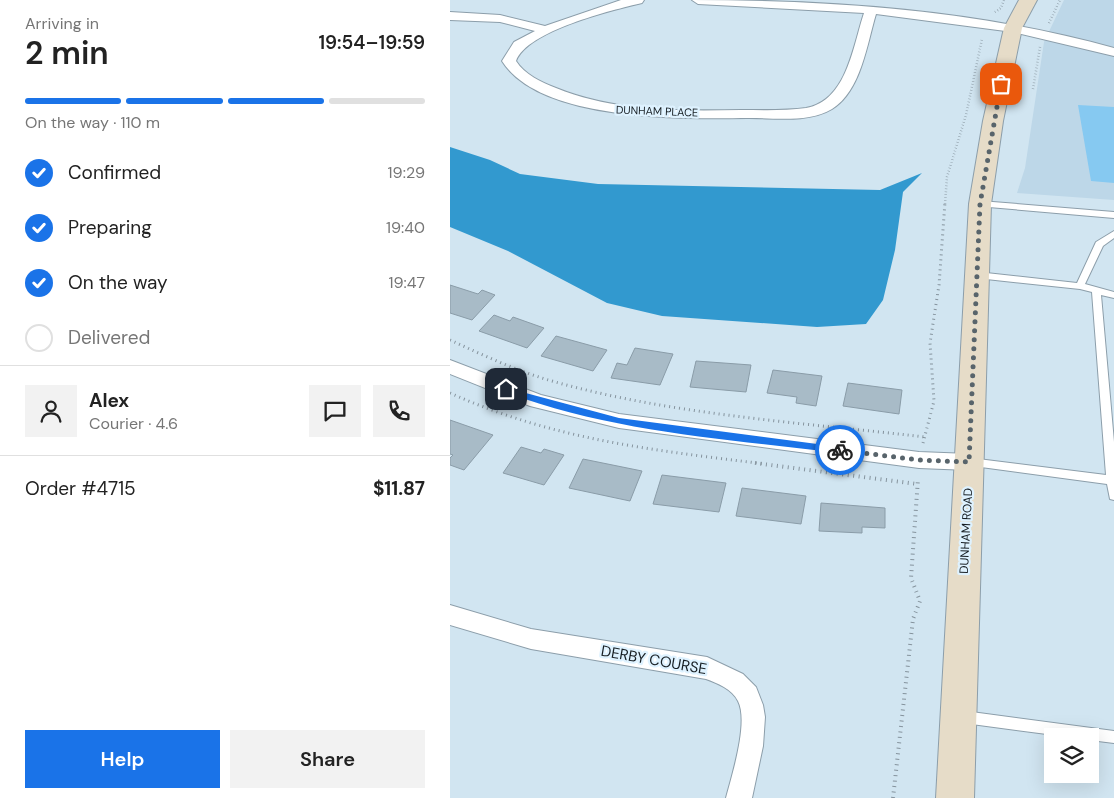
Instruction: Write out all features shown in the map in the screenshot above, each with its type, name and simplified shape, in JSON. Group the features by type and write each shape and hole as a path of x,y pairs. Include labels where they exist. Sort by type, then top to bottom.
{"street":[{"name":"DUNHAM PLACE","path":"638,0 618,4 547,31 520,44 509,61 514,72 564,98 606,109 635,112 787,114 809,112 827,107 839,97 844,89 871,10"},
{"path":"698,0 825,5 871,10 1013,28 1071,40 1114,52"},
{"name":"DUNHAM ROAD","path":"955,798 980,204 993,121 1013,28 1028,0"},
{"path":"450,16 512,19 524,21 547,31"},
{"path":"450,367 537,401 619,421 919,460 969,462"},
{"name":"DERBY COURSE","path":"450,615 531,639 707,668 730,677 748,696 752,714 751,735 739,798"}],"lane":[{"path":"980,204 1114,215"},
{"path":"1080,286 1099,244 1114,234"},
{"path":"977,275 1080,286 1114,295"},
{"path":"1096,289 1114,496"},
{"path":"969,462 1112,480"},
{"path":"958,716 1114,737"}],"path":[{"path":"893,798 913,619 920,601 911,578 919,460 934,401 930,343 938,285 947,177 966,115 981,50 982,38 978,24"},
{"path":"450,340 489,358 557,383 641,403 924,437"},
{"path":"450,393 490,411 532,425 615,445 918,484"}],"shaded area":[{"path":"1064,0 1114,0 1114,200 1017,193 1025,168 1044,42"},
{"path":"1078,105 1114,107 1114,183 1091,181"},
{"path":"450,147 490,160 520,174 598,184 880,190 922,173 903,192 895,250 883,300 866,324 817,327 662,316 607,303 508,251 450,227"}],"building":[{"path":"450,285 478,294 482,290 495,295 472,320 450,313"},
{"path":"494,315 510,321 513,317 544,328 527,348 479,331"},
{"path":"556,336 607,350 593,371 541,356"},
{"path":"635,348 673,354 660,385 611,378 617,363 627,365"},
{"path":"696,361 751,365 746,392 690,387"},
{"path":"773,370 822,376 816,406 796,403 797,397 767,393"},
{"path":"848,383 902,390 899,414 843,406"},
{"path":"450,420 493,435 464,470 450,465 450,458 453,455 450,454"},
{"path":"521,447 541,453 544,449 564,455 544,485 503,473"},
{"path":"583,459 642,471 630,501 569,488"},
{"path":"662,475 726,483 719,512 653,504"},
{"path":"742,488 806,496 801,524 736,516"},
{"path":"821,503 885,508 885,528 862,527 862,533 819,531"}],"way so far":[{"path":"840,450 919,460 969,462 980,204 993,121 1001,84"}],"route":[{"path":"506,389 537,401 619,421 840,450"}]}
